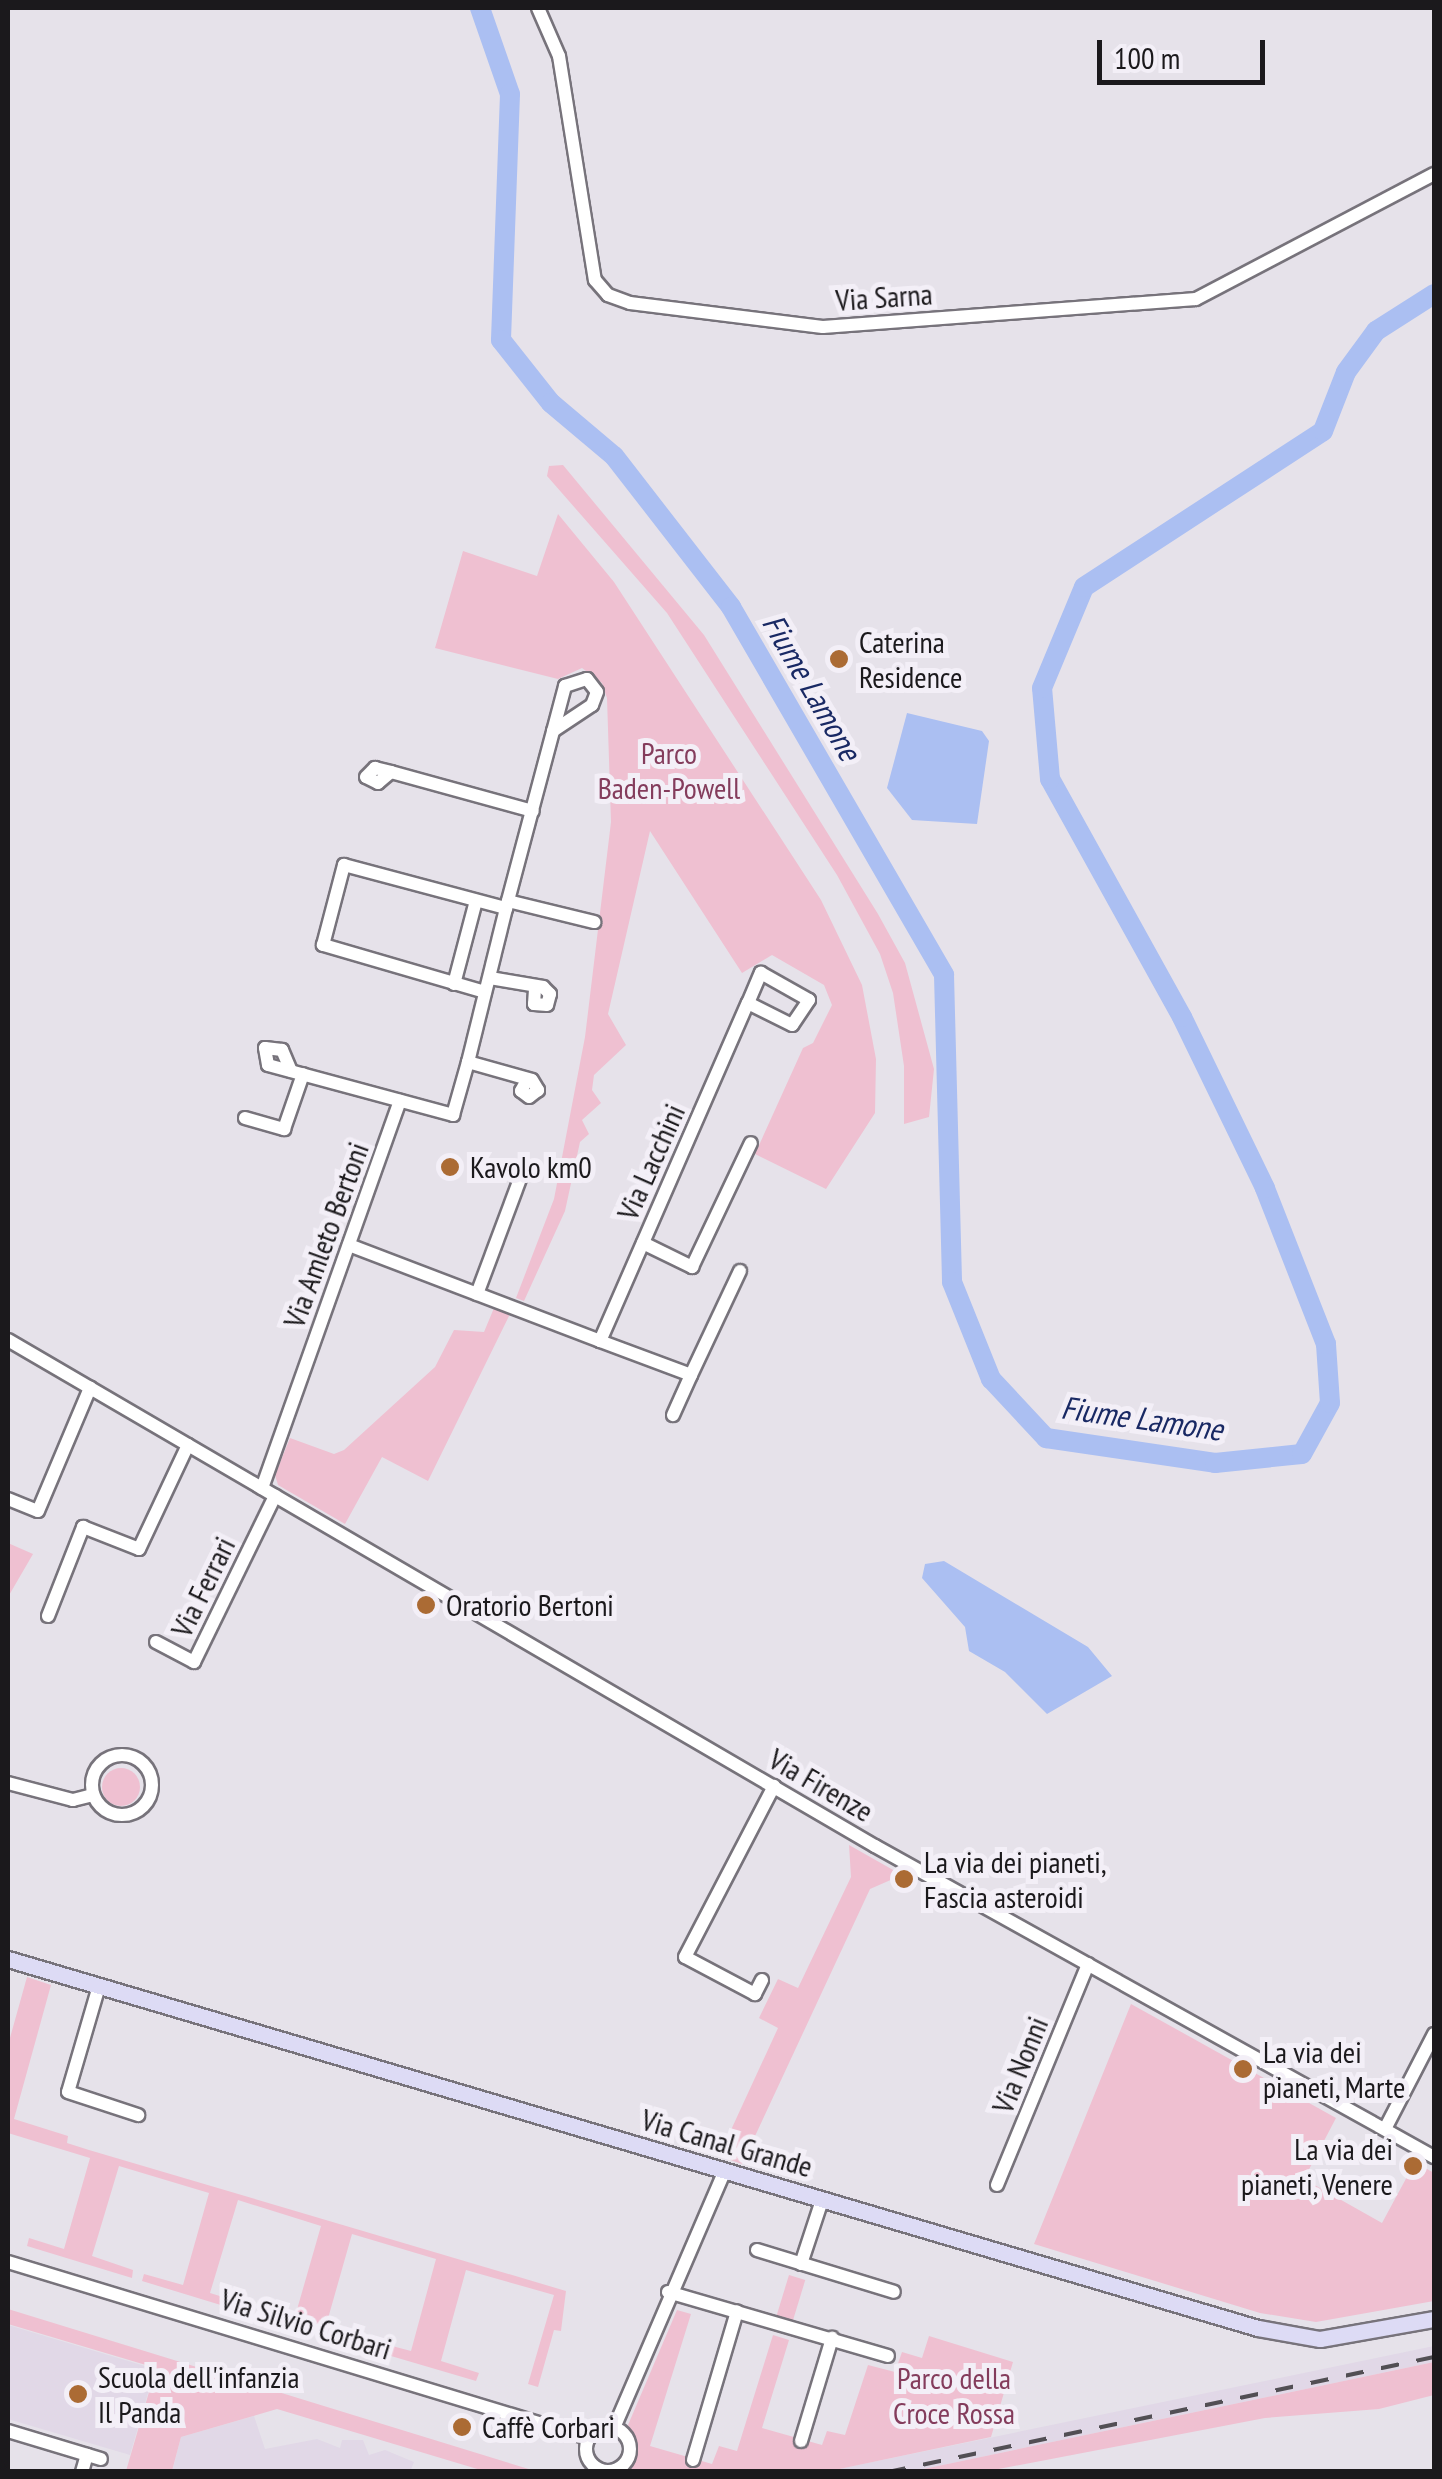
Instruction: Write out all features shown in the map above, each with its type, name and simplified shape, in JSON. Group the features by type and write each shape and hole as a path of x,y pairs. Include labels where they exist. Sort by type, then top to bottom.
{"main road":[{"name":"Via Canal Grande","path":"8,1958 822,2200 1311,2338 1434,2320"}],"street":[{"name":"Via Sarna","path":"538,8 559,56 595,280 608,295 630,303 823,327 1196,299 1434,174"},
{"path":"245,1118 284,1130 297,1072 453,1115 560,705 570,680 587,679 594,686 592,705 554,731"},
{"path":"391,772 533,812"},
{"path":"535,989 454,984 323,945 344,865 476,900 594,922"},
{"path":"454,984 476,900"},
{"name":"Via Lacchini","path":"600,1341 748,1003 767,972 809,1000 792,1024 748,1003"},
{"path":"468,1062 528,1080"},
{"name":"Via Amleto Bertoni","path":"269,1492 400,1101"},
{"path":"643,1243 692,1267 751,1143"},
{"path":"476,1294 520,1179"},
{"path":"349,1245 691,1375"},
{"path":"673,1415 740,1271"},
{"name":"Via Firenze","path":"8,1340 774,1786 1434,2157"},
{"path":"8,1499 38,1511 90,1388"},
{"path":"48,1616 83,1527 139,1549 188,1445"},
{"name":"Via Ferrari","path":"156,1642 194,1662 269,1492"},
{"path":"113,1756 132,1756 151,1776 150,1797 136,1812 116,1814 94,1795 93,1776 113,1756"},
{"path":"8,1783 74,1800 94,1795"},
{"path":"762,1980 752,2001 685,1957 774,1786"},
{"name":"Via Nonni","path":"998,2184 1088,1964"},
{"path":"99,1986 68,2092 138,2115"},
{"path":"1385,2129 1434,2034"},
{"path":"614,2428 628,2441 627,2459 611,2470 596,2470 586,2452 588,2438 614,2428 668,2292 725,2170"},
{"path":"801,2264 822,2200"},
{"path":"756,2250 894,2292"},
{"name":"Via Silvio Corbari","path":"8,2262 588,2438"},
{"path":"668,2292 888,2356"},
{"path":"693,2460 737,2311"},
{"path":"801,2441 832,2338"},
{"path":"8,2430 94,2457 82,2472"}],"shaded area":[{"name":"Scuola dell'infanzia Il Panda","path":"8,2325 155,2369 130,2455 8,2419"},
{"path":"1434,2346 1434,2362 914,2471 824,2472"},
{"path":"254,2416 265,2449 317,2439 340,2448 342,2440 363,2440 369,2455 385,2450 414,2462 410,2472 172,2472 181,2437"}],"green space":[{"path":"563,465 704,635 878,914 905,963 934,1069 929,1117 904,1124 904,1066 893,993 880,954 837,875 667,613 547,476 549,466"},
{"name":"Parco Baden-Powell","path":"558,514 614,582 821,900 862,985 876,1059 875,1113 826,1189 755,1154 803,1048 813,1043 832,1005 824,985 772,955 742,973 650,831 608,1014 626,1045 594,1075 592,1090 601,1103 582,1120 589,1134 580,1142 565,1211 524,1301 516,1298 554,1199 585,1037 611,822 607,698 602,683 582,668 558,679 435,648 463,551 537,576"},
{"path":"494,1308 510,1314 428,1481 382,1457 345,1524 278,1485 275,1475 290,1438 334,1454 344,1450 435,1367 454,1330 484,1332"},
{"path":"8,1543 33,1554 8,1597"},
{"path":"121,1768 134,1774 140,1787 134,1800 121,1806 108,1800 102,1787 108,1774"},
{"path":"849,1845 902,1875 870,1889 742,2164 719,2156 778,2028 759,2018 778,1979 798,1988 851,1877"},
{"path":"27,1977 51,1985 14,2119 68,2136 67,2143 89,2150 566,2291 561,2331 554,2330 538,2387 528,2384 554,2295 466,2270 441,2361 479,2373 476,2381 374,2351 377,2342 411,2351 436,2259 352,2234 325,2329 294,2320 321,2226 238,2200 210,2293 249,2305 247,2313 142,2281 144,2274 183,2285 209,2193 119,2166 92,2256 133,2270 132,2278 27,2246 29,2238 64,2249 90,2158 8,2133 8,2045"},
{"path":"1131,2004 1336,2118 1304,2179 1382,2223 1415,2162 1434,2173 1434,2301 1316,2322 1260,2313 1034,2244"},
{"path":"789,2275 805,2280 793,2320 777,2315"},
{"path":"8,2309 533,2471 484,2471 277,2409 181,2437 172,2471 126,2471 156,2368 8,2324"},
{"name":"Parco della Croce Rossa","path":"677,2310 691,2314 650,2446 712,2464 719,2446 737,2451 773,2335 789,2340 762,2428 822,2445 827,2431 845,2435 868,2365 895,2372 902,2352 922,2358 929,2336 1013,2362 991,2437 830,2471 622,2472 638,2444 628,2425"},
{"path":"1434,2362 1434,2395 1379,2409 1265,2418 988,2471 914,2471"}],"water":[{"path":"907,713 982,731 989,741 977,824 912,820 887,788"},
{"path":"944,1561 1088,1647 1112,1676 1047,1714 1005,1672 969,1651 965,1627 922,1578 925,1564"}],"waterway":[{"name":"Fiume Lamone","path":"480,8 510,94 501,340 551,403 614,456 731,607 944,975 952,1282 991,1379 1046,1438 1215,1463 1302,1454 1330,1403 1326,1344 1265,1188 1182,1017 1050,779 1042,688 1084,587 1323,431 1346,372 1376,331 1434,294"}],"railway":[{"path":"888,2472 1434,2357"}],"place":[{"name":"Caterina Residence","path":"839,659"},
{"name":"Kavolo km0","path":"450,1167"},
{"name":"Oratorio Bertoni","path":"426,1605"},
{"name":"La via dei pianeti, Fascia asteroidi","path":"904,1879"},
{"name":"La via dei pianeti, Marte","path":"1243,2069"},
{"name":"La via dei pianeti, Venere","path":"1413,2166"},
{"name":"Scuola dell'infanzia Il Panda","path":"78,2394"},
{"name":"Caffè Corbari","path":"462,2427"}]}
